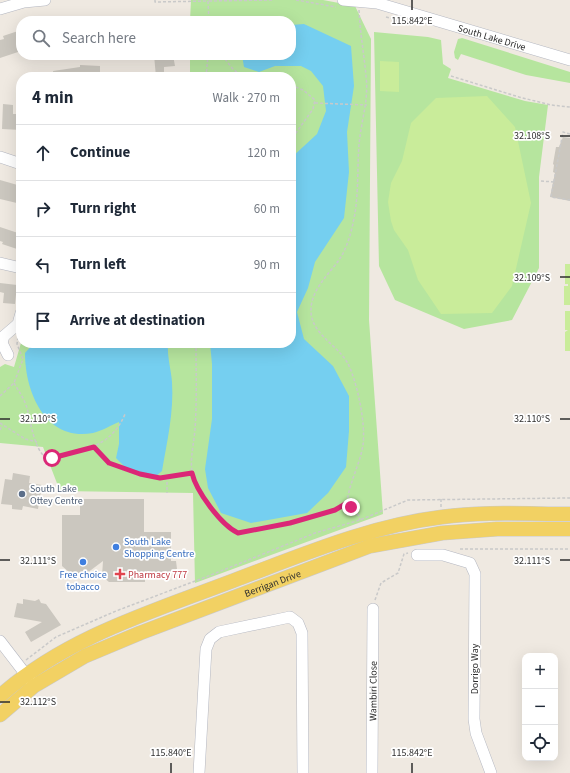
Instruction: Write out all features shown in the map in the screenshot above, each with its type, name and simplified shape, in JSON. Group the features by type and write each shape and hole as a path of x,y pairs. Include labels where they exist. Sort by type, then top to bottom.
{"main road":[{"name":"Berrigan Drive","path":"0,715 30,681 76,645 137,617 367,532 442,517 507,514 570,514"},
{"name":"Berrigan Drive","path":"0,696 85,656 189,614 370,546 442,533 497,529 570,529"},
{"path":"183,600 189,614"}],"street":[{"path":"0,10 24,2 45,0"},
{"name":"South Lake Drive","path":"340,4 378,2 570,60"},
{"path":"0,157 16,162"},
{"path":"0,262 16,267"},
{"path":"8,355 2,343 4,336 16,326"},
{"name":"Dorrigo Way","path":"417,555 443,555 470,563 475,574 474,719 476,733 491,773"},
{"name":"Wambiri Close","path":"372,609 372,773"},
{"path":"199,773 206,649 210,639 219,632 290,617 298,623 302,633 303,773"},
{"path":"0,641 30,681"}],"path":[{"path":"155,0 155,2 273,0"},
{"path":"296,0 340,4"},
{"path":"208,1 209,16"},
{"path":"196,348 196,408 192,473 200,491 228,527 238,533 290,523 335,510 347,503 363,445 362,422 352,373 340,353 315,326 312,319 311,305 321,284 340,258 353,224 356,204 359,145 367,105 367,77 360,32 360,7"},
{"path":"383,15 403,22"},
{"path":"206,72 208,60"},
{"path":"226,60 236,72"},
{"path":"451,76 519,97 553,105 570,107"},
{"path":"296,88 313,96 315,103 310,114 296,133"},
{"path":"315,103 367,105"},
{"path":"570,134 563,132 551,197 570,200"},
{"path":"541,181 554,182"},
{"path":"0,396 14,383 23,359 19,348"},
{"path":"14,383 25,403 32,432 45,458 48,459 75,454 94,447 112,432 125,414"},
{"path":"0,430 1,424 25,438 37,442"},
{"path":"94,447 109,463 117,468 140,474 167,477 192,473"},
{"path":"167,477 167,493"},
{"path":"347,503 360,520"},
{"path":"456,549 570,549"},
{"path":"372,609 381,583 398,573 404,554"},
{"path":"27,659 56,637 116,611 180,586"}],"green space":[{"path":"191,0 323,0 355,6 371,39 369,320 383,514 195,583 193,493 60,491 43,447 0,443 0,367 5,364 14,367 20,348 296,348 296,72 190,72 190,60 296,60 296,16 190,16"},
{"path":"374,32 428,37 441,40 443,64 451,69 448,78 525,101 548,105 539,177 539,268 512,320 464,329 395,300 379,266"},
{"path":"462,38 570,72 570,83 526,75 461,54 458,60 455,58 454,52 458,39"},
{"path":"380,61 399,62 399,92 380,91"},
{"path":"487,96 515,127 531,203 512,286 492,313 441,314 418,280 408,250 394,230 388,202 391,183 402,161 411,123 436,98"},
{"path":"565,264 570,264 570,305 564,305 564,286 568,286 568,284 565,284"},
{"path":"565,311 570,311 570,351 565,351 565,332 568,330 565,330"}],"water":[{"path":"304,24 351,46 354,86 347,132 349,172 344,218 315,262 308,288 297,312 304,339 333,366 349,396 349,431 346,467 328,493 307,513 251,523 221,513 208,488 205,469 212,419 210,348 296,348 296,153 317,134 326,111 323,86 311,71 301,66 275,66 259,72 244,67 243,60 296,60 296,25"},
{"path":"30,348 168,348 172,382 172,404 170,427 162,471 155,477 126,468 116,458 119,444 119,422 93,433 77,434 63,430 51,422 41,411 34,398 29,384 25,353"}],"building":[{"path":"16,32 16,53 0,58 0,40 4,39 3,36"},
{"path":"154,60 174,60 175,66 164,67 164,72 156,72"},
{"path":"80,65 100,66 100,72 53,72 53,71 80,67"},
{"path":"3,104 13,105 13,114 16,114 16,130 2,129"},
{"path":"563,137 570,138 570,201 550,197 555,173 553,172 553,164 556,147 559,147"},
{"path":"0,180 16,185 16,203 0,199"},
{"path":"0,227 16,232 16,249 2,244 3,242 0,241"},
{"path":"0,283 16,285 15,304 3,303 4,293 0,292"},
{"name":"South Lake Ottey Centre","path":"13,473 30,476 29,483 42,485 38,509 23,506 22,510 12,509 12,505 1,504 5,479 12,480"},
{"name":"South Lake Shopping Centre","path":"80,499 144,499 144,532 171,532 171,561 176,561 177,569 160,579 145,579 145,582 109,582 102,576 103,561 87,573 70,573 62,566 62,515 80,515"},
{"path":"23,599 35,601 39,599 41,603 46,604 61,625 31,642 25,632 42,622 14,617 17,603 23,604"}],"place":[{"name":"South Lake Ottey Centre","path":"22,494"},
{"name":"South Lake Shopping Centre","path":"116,547"},
{"name":"Free choice tobacco","path":"83,562"},
{"name":"Pharmacy 777","path":"120,574"}],"route":[{"path":"52,458 81,452 94,447 109,463 117,468 160,478 192,473 200,491 211,507 228,527 238,533 290,523 335,510 347,503 351,507"}]}
